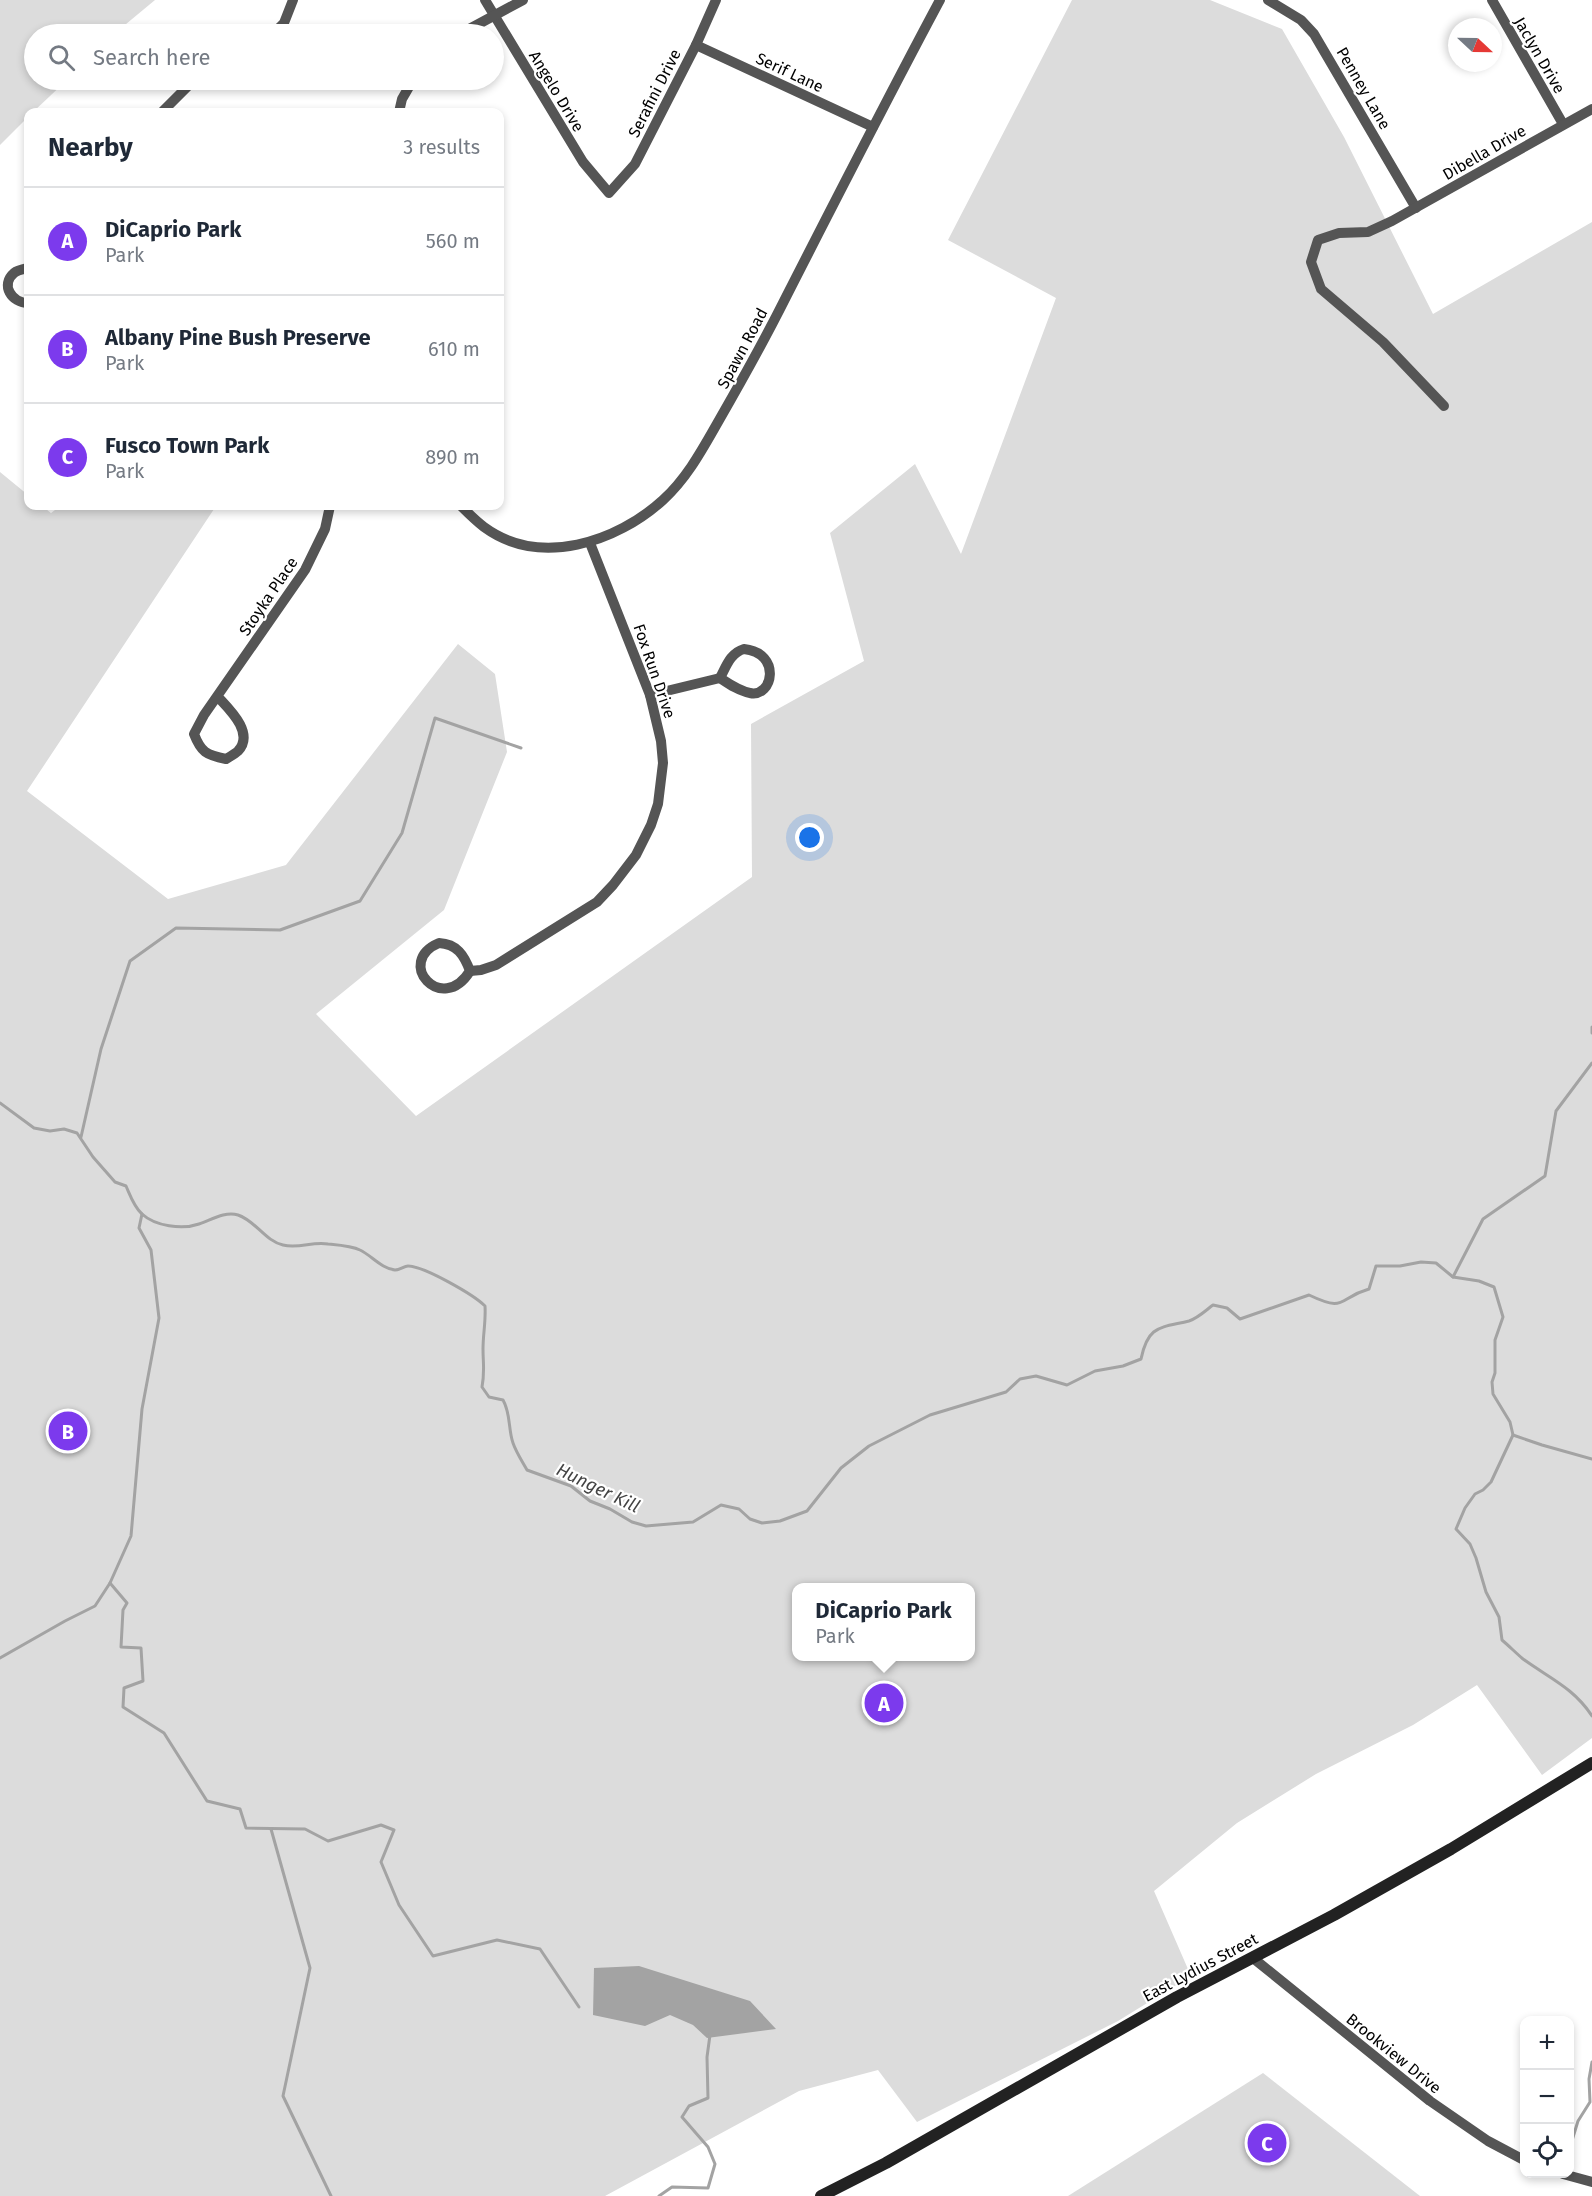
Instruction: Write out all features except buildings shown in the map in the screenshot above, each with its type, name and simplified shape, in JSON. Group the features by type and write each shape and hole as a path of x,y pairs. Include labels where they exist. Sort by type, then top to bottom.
{"street":[{"path":"283,24 293,0"},
{"name":"Angelo Drive","path":"485,0 500,24"},
{"path":"479,24 523,0"},
{"name":"Serafini Drive","path":"609,193 635,164 696,45 716,0"},
{"name":"Spawn Road","path":"465,510 484,528 507,540 548,548 590,543 617,532 662,502 691,468 751,364 940,0"},
{"name":"Penney Lane","path":"1268,0 1301,20 1318,40 1416,208"},
{"name":"Jaclyn Drive","path":"1492,0 1563,124"},
{"name":"Angelo Drive","path":"504,31 583,162 609,193"},
{"name":"Serif Lane","path":"696,45 873,127"},
{"path":"166,108 184,90"},
{"path":"400,108 407,90"},
{"name":"Dibella Drive","path":"1444,406 1383,342 1321,289 1311,262 1318,240 1339,233 1368,232 1392,221 1592,109"},
{"path":"24,269 16,271 10,277 7,288 8,294 24,302"},
{"name":"Stoyka Place","path":"218,697 241,724 243,738 239,750 225,759 211,756 200,749 194,734 218,697 305,570 325,529 329,510"},
{"name":"Fox Run Drive","path":"470,971 465,957 458,949 448,944 439,943 431,947 422,961 424,980 436,987 444,988 460,983 470,971 496,965 597,902 614,885 636,855 651,825 658,804 662,774 661,741 650,695 590,543"},
{"path":"650,695 720,678 740,690 752,694 761,692 768,682 769,665 761,654 752,650 736,651 720,678"},
{"name":"East Lydius Street","path":"821,2196 886,2163 1177,1997 1253,1958 1451,1849 1592,1763"},
{"name":"Brookview Drive","path":"1253,1958 1430,2101 1488,2141 1520,2158"},
{"path":"1574,2177 1592,2182"}],"shaded area":[{"path":"0,0 155,0 126,24 24,24 24,90 56,90 37,108 24,108 24,121 0,145"},
{"path":"1072,0 1210,0 1282,29 1344,137 1433,314 1592,222 1592,1738 1542,1775 1477,1685 1413,1725 1316,1774 1237,1823 1154,1891 1191,1976 1118,2021 917,2122 878,2070 799,2091 605,2196 0,2196 0,472 24,492 24,510 47,510 51,513 55,510 213,510 27,791 168,899 286,865 458,644 495,674 507,752 444,910 316,1014 416,1116 752,877 751,724 864,661 830,533 915,464 961,554 1056,298 948,240"},
{"path":"639,1966 750,2001 776,2029 707,2038 693,2025 670,2015 645,2026 593,2015 594,1968"},
{"path":"1263,2073 1420,2196 1068,2196"}],"waterway":[{"path":"81,1137 101,1049 130,961 176,928 280,930 360,901 402,833 435,718 521,748"},
{"path":"1592,1027 1592,1033"},
{"path":"1453,1277 1483,1219 1545,1176 1556,1111 1592,1063"},
{"name":"Hunger Kill","path":"0,1103 34,1128 50,1131 64,1129 77,1133 93,1157 115,1182 126,1186 139,1211 147,1218 161,1224 185,1227 223,1215 238,1215 277,1243 289,1246 322,1243 353,1248 364,1252 390,1269 415,1267 471,1295 485,1306 482,1387 489,1397 503,1400 513,1443 527,1470 571,1486 590,1501 632,1522 646,1526 693,1522 721,1505 739,1509 750,1519 762,1523 780,1521 807,1511 841,1468 869,1446 930,1415 1006,1392 1020,1379 1036,1376 1067,1385 1095,1371 1123,1366 1141,1359 1147,1340 1157,1330 1192,1320 1213,1305 1227,1308 1240,1319 1309,1295 1336,1303 1369,1289 1376,1266 1436,1263 1453,1277 1479,1281 1494,1287 1503,1317 1495,1340 1493,1394 1510,1422 1513,1435 1491,1482 1475,1494 1465,1508 1456,1529 1470,1544 1476,1558 1486,1592 1499,1617 1502,1640 1523,1659 1569,1691 1592,1716"},
{"path":"142,1214 139,1228 151,1250 159,1318 142,1409 131,1536 110,1583 127,1603 123,1610 121,1647 141,1648 143,1681 124,1688 123,1707 164,1733 207,1801 240,1809 246,1828 305,1829 328,1841 381,1825 394,1830 381,1862 399,1905 433,1956 497,1940 540,1949 579,2007"},
{"path":"1513,1435 1592,1459"},
{"path":"0,1658 95,1606 110,1583"},
{"path":"271,1829 310,1968 283,2096 331,2196"},
{"path":"659,2196 672,2187 708,2188 715,2164 708,2147 682,2117 689,2106 708,2098 707,2057 710,2035"},
{"path":"1574,2134 1578,2121 1590,2102 1589,2079 1592,2062"}],"place":[{"name":"Albany Pine Bush Preserve","path":"68,1431"},
{"name":"DiCaprio Park","path":"884,1703"},
{"name":"Fusco Town Park","path":"1267,2143"}]}
